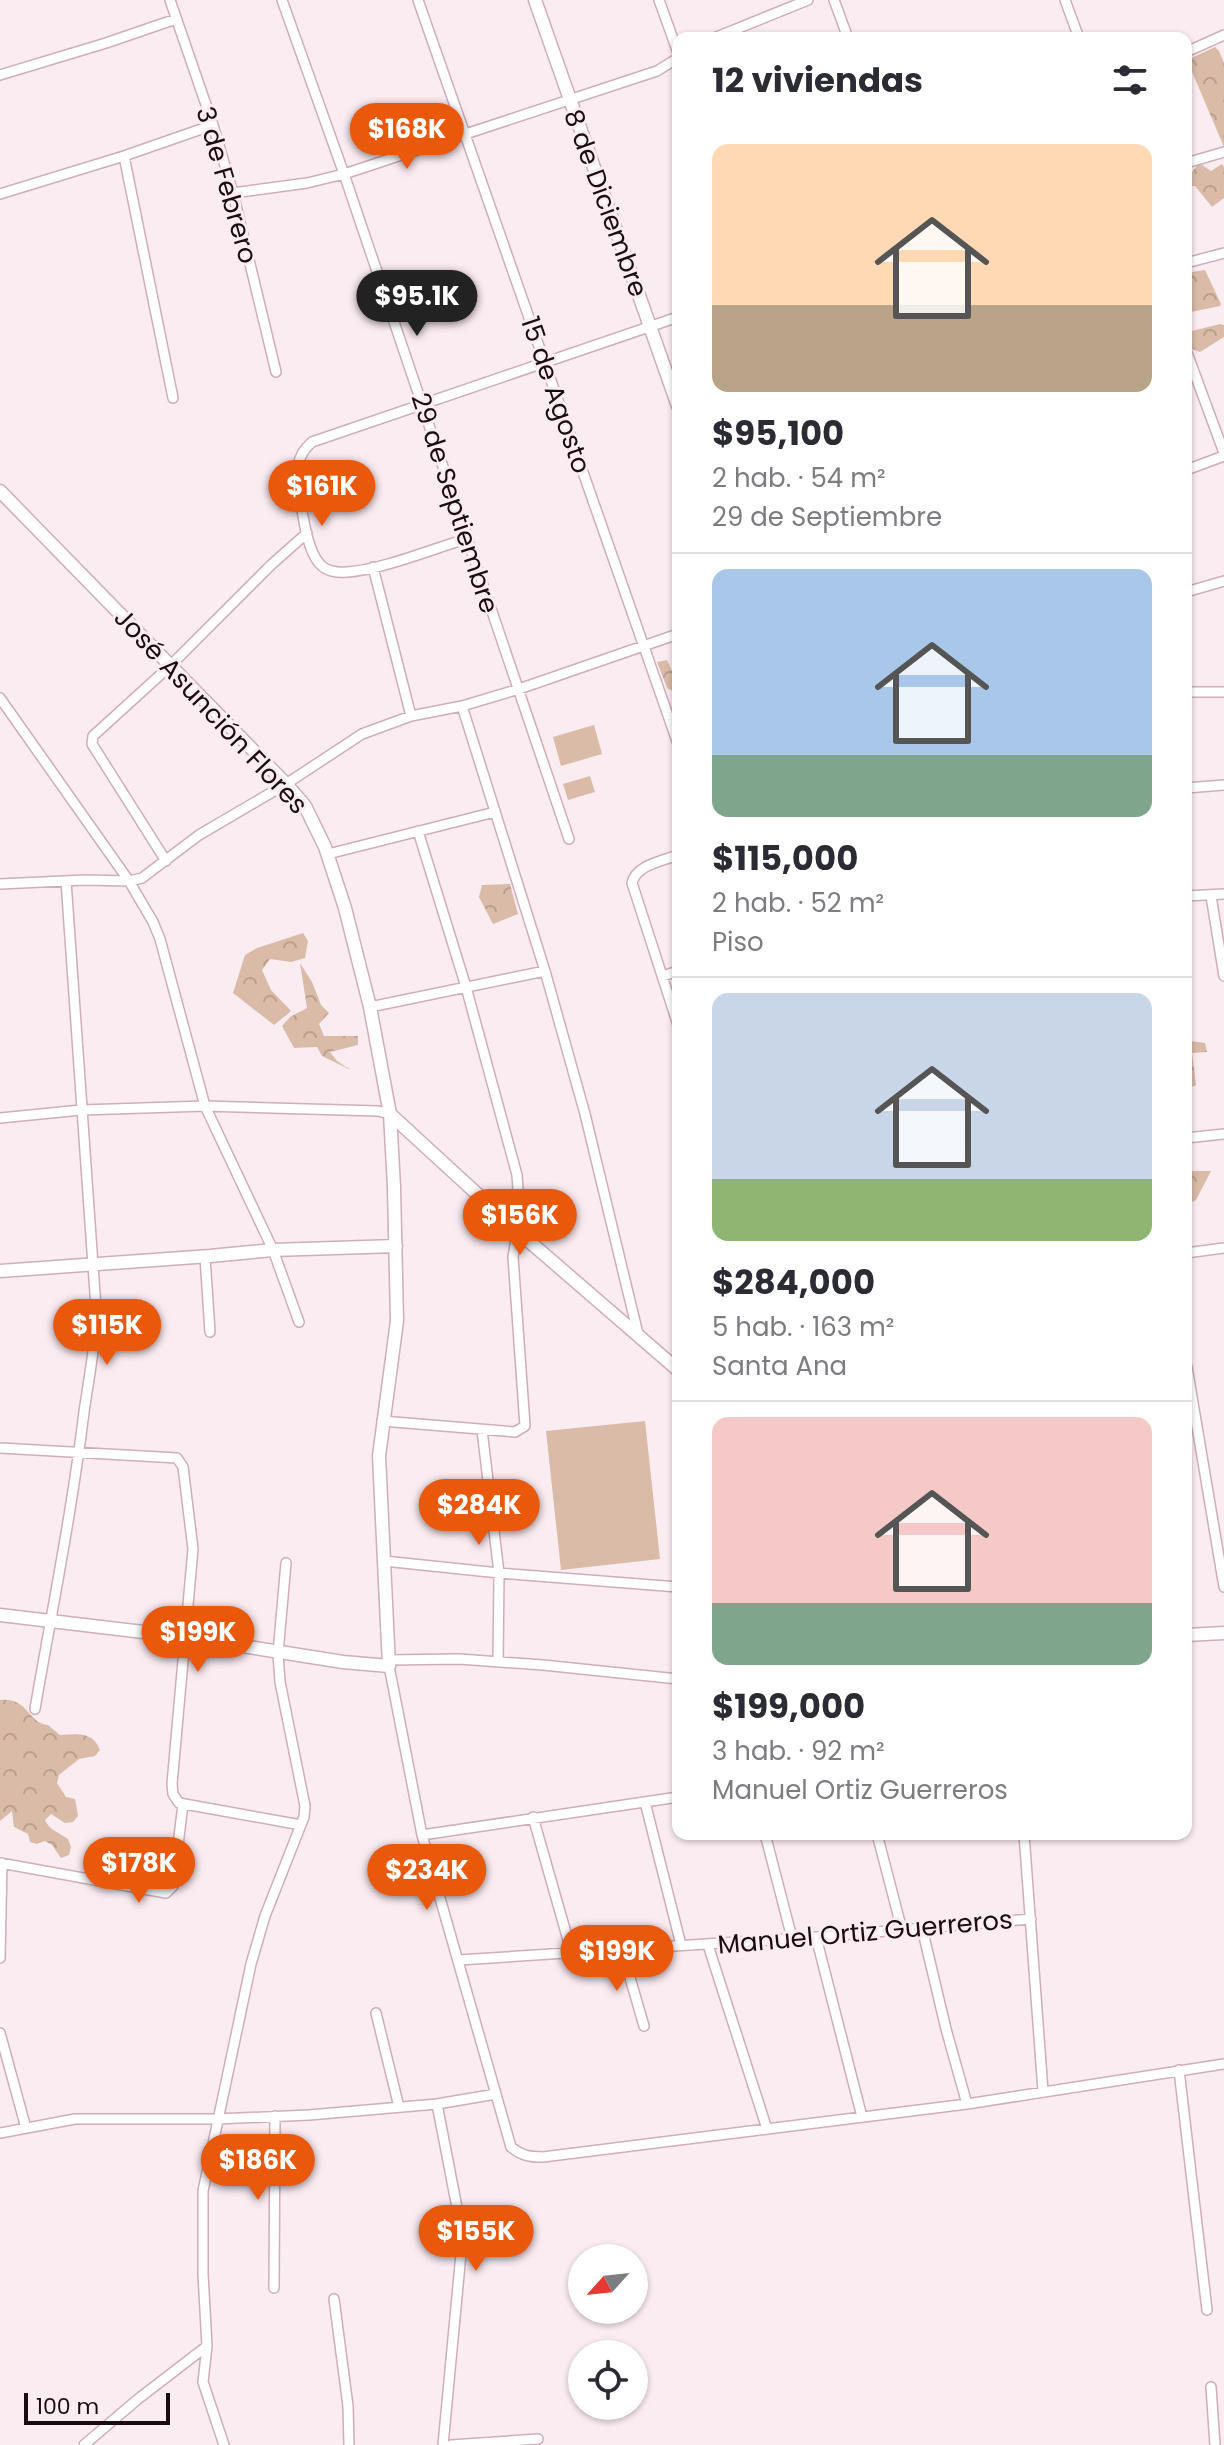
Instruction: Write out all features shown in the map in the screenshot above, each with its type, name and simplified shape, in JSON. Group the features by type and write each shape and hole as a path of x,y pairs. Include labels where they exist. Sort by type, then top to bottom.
{"street":[{"name":"3 de Febrero","path":"170,0 233,193 276,372"},
{"name":"29 de Septiembre","path":"282,0 569,839"},
{"name":"15 de Agosto","path":"418,0 672,727"},
{"name":"8 de Diciembre","path":"535,0 672,389"},
{"path":"659,0 672,38"},
{"path":"729,32 808,0"},
{"path":"834,0 846,32"},
{"path":"1065,0 1077,32"},
{"path":"0,75 176,19"},
{"path":"1192,49 1224,35"},
{"path":"233,193 307,183 344,174 657,71 672,60"},
{"path":"0,194 213,125"},
{"path":"1192,161 1224,152"},
{"path":"124,156 173,398"},
{"path":"1192,261 1224,253"},
{"path":"466,539 349,572 325,568 317,562 307,533 296,465 301,454 312,442 672,319"},
{"path":"1192,368 1224,454 1192,467"},
{"name":"José Asunción Flores","path":"0,491 305,806 328,854 345,908 370,1007 390,1114 397,1321 379,1456 389,1663 422,1835 511,2147 520,2154 543,2157 767,2129"},
{"path":"166,861 91,741 93,736 307,533"},
{"path":"373,567 411,716"},
{"path":"1192,590 1224,581"},
{"path":"0,884 129,881 142,878 199,835 286,784 362,734 411,716 462,706 519,689 672,636"},
{"path":"1192,692 1224,692"},
{"path":"0,698 129,881 153,922 205,1106 273,1250 299,1322"},
{"path":"462,706 545,971 585,1114 639,1338"},
{"path":"1192,788 1224,785"},
{"path":"328,854 495,812"},
{"path":"382,1421 515,1432 525,1426 513,1257 519,1232 517,1175 466,987 418,831"},
{"path":"672,857 640,870 634,875 632,883 672,1005"},
{"path":"35,1709 96,1339 66,881"},
{"path":"1192,896 1224,894"},
{"path":"1211,896 1224,976"},
{"path":"370,1007 545,971"},
{"path":"663,976 672,973"},
{"path":"0,1118 81,1110 205,1106 378,1111 390,1114 672,1365"},
{"path":"1192,1137 1224,1134"},
{"path":"0,1271 273,1250 396,1246"},
{"path":"1192,1252 1224,1248"},
{"path":"205,1257 210,1332"},
{"path":"1192,1397 1224,1587"},
{"path":"482,1430 499,1573 498,1662"},
{"path":"0,1448 177,1458 181,1462 193,1549 173,1794 183,1804 301,1825"},
{"path":"384,1561 672,1587"},
{"path":"224,2445 203,2382 207,2346 203,2191 258,1940 301,1825 305,1806 280,1682 278,1653 286,1563"},
{"path":"0,1615 185,1637 278,1653 389,1663 459,1659 672,1678"},
{"path":"1192,1635 1224,1633"},
{"path":"422,1835 672,1798"},
{"path":"645,1802 681,1945"},
{"path":"0,1958 1,1863 166,1893 173,1886 183,1804"},
{"path":"533,1817 572,1954"},
{"path":"767,1840 792,1938"},
{"path":"879,1840 902,1930"},
{"path":"1024,1840 1043,2091"},
{"name":"Manuel Ortiz Guerreros","path":"459,1960 708,1945 1031,1919"},
{"path":"922,1928 967,2104"},
{"path":"816,1937 862,2117"},
{"path":"708,1945 767,2129 967,2104 1224,2064"},
{"path":"622,1950 644,2026"},
{"path":"376,2013 399,2107"},
{"path":"0,2033 26,2128"},
{"path":"1179,2070 1207,2310"},
{"path":"0,2133 75,2119 275,2116 437,2104 496,2094"},
{"path":"437,2104 462,2243 443,2445"},
{"path":"274,2288 275,2116"},
{"path":"334,2299 348,2406 349,2445"},
{"path":"84,2445 207,2346"},
{"path":"1211,2387 1215,2445"},
{"path":"451,2445 538,2439"}],"green space":[{"path":"1215,47 1224,63 1224,147 1192,72 1192,58"},
{"path":"1199,163 1211,171 1222,164 1224,198 1212,207 1192,186 1192,172"},
{"path":"1205,270 1220,306 1192,312 1192,272"},
{"path":"1220,324 1224,325 1224,337 1200,352 1192,348 1192,331"},
{"path":"667,660 672,671 672,691 667,688 657,662"},
{"path":"594,725 602,754 561,766 553,737"},
{"path":"590,776 595,792 568,800 563,784"},
{"path":"510,884 518,914 493,924 479,897 482,885"},
{"path":"303,933 308,941 305,958 291,962 270,959 262,970 271,990 291,1011 274,1025 233,993 245,955"},
{"path":"300,963 321,1005 329,1013 319,1024 324,1036 358,1036 358,1045 330,1052 351,1070 322,1056 317,1047 294,1048 282,1026 290,1017 307,1008"},
{"path":"1192,1041 1205,1043 1207,1052 1192,1053"},
{"path":"1192,1053 1196,1085 1192,1087"},
{"path":"1192,1171 1211,1171 1192,1202"},
{"path":"645,1421 660,1559 561,1570 546,1431"},
{"path":"0,1700 17,1702 36,1720 60,1735 89,1737 100,1750 95,1756 79,1759 59,1775 57,1783 66,1797 75,1799 78,1816 73,1822 65,1823 51,1814 45,1820 52,1829 68,1839 71,1847 69,1855 61,1858 45,1841 37,1844 30,1842 28,1834 14,1827 12,1811 0,1821"}]}
